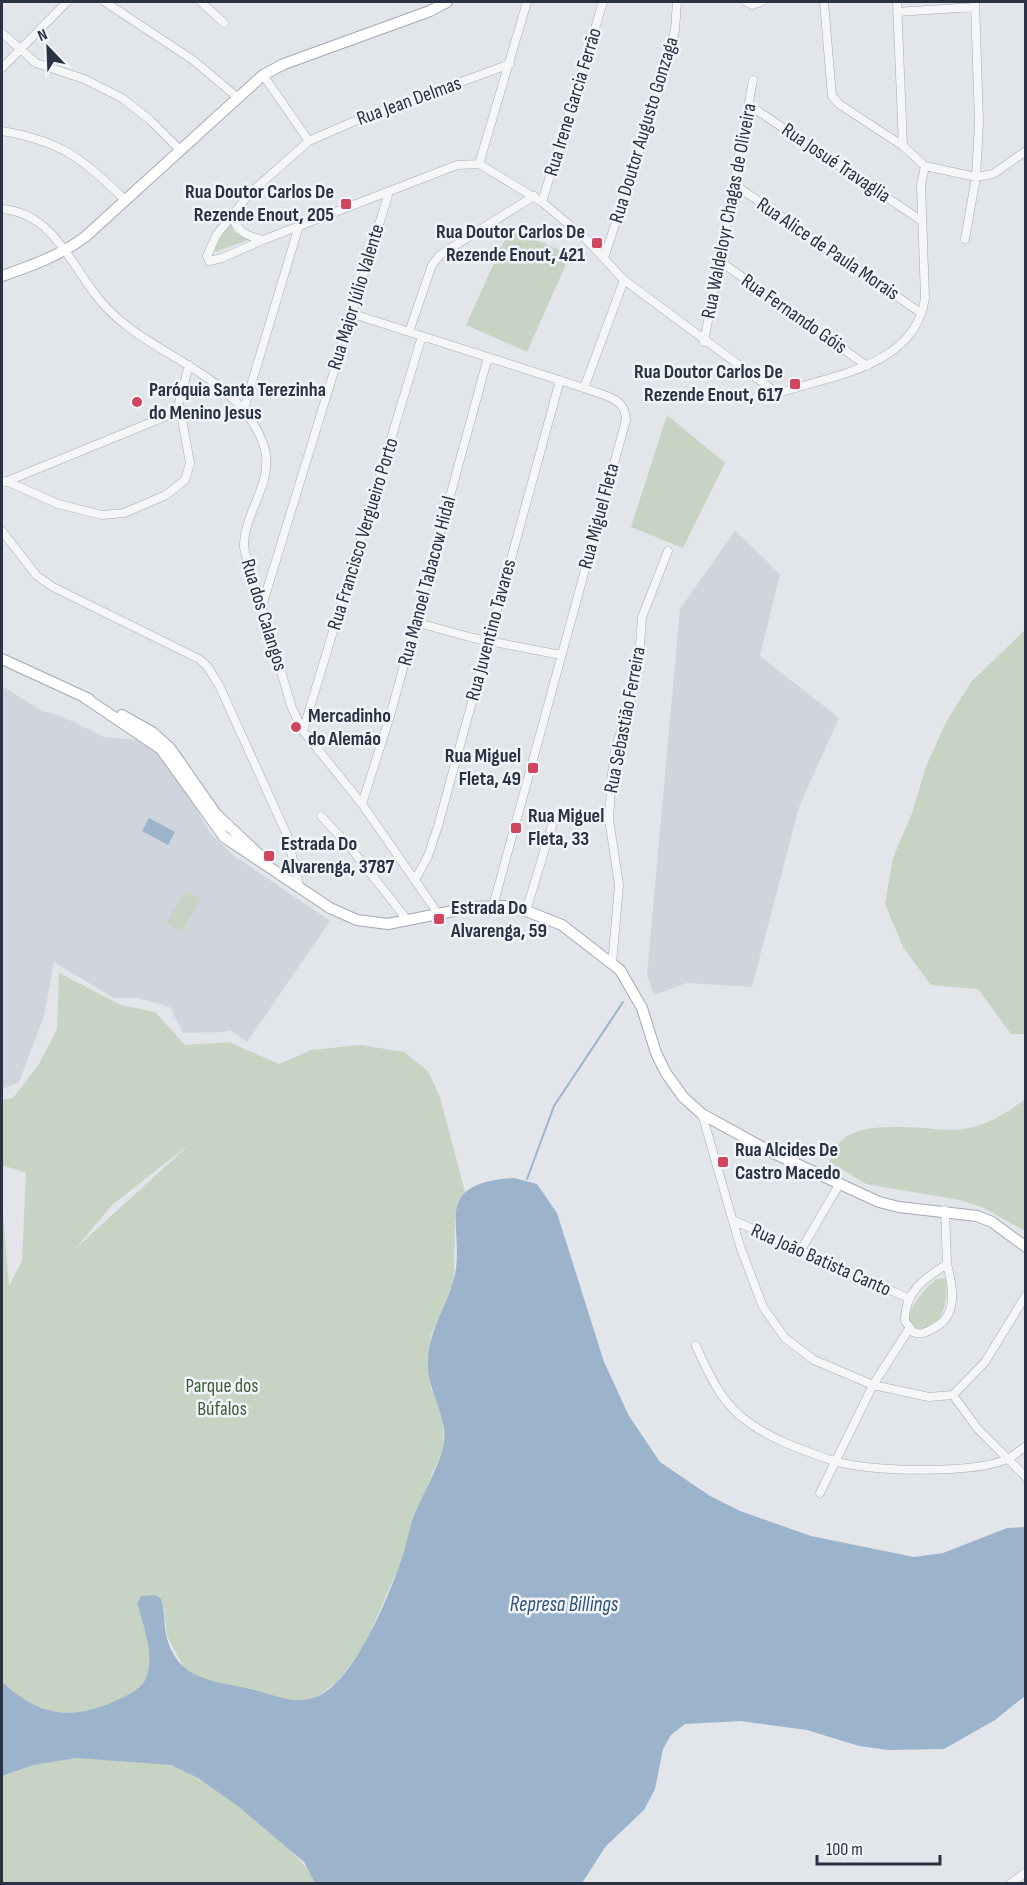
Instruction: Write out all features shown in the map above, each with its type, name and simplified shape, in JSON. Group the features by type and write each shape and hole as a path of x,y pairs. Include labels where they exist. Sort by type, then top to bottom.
{"main road":[{"path":"2,276 67,250 126,201 263,75 284,64 430,11 447,2"},
{"path":"2,659 84,697 161,749 224,837 330,908 357,920 388,924 473,907 493,906 526,911 562,925 612,964 633,990 666,1073 683,1097 702,1114 771,1152 879,1202 899,1207 971,1214 992,1222 1026,1247"}],"street":[{"path":"2,68 67,2"},
{"path":"105,2 193,60 237,97"},
{"path":"201,2 212,5 224,23"},
{"path":"479,164 527,2"},
{"name":"Rua Irene Garcia Ferrão","path":"543,202 603,2"},
{"name":"Rua Doutor Augusto Gonzaga","path":"604,258 663,79 675,30 677,2"},
{"path":"746,2 752,5 760,2"},
{"path":"824,2 832,96 839,104 903,146 925,166 976,177 993,174 1026,151"},
{"path":"897,2 903,146"},
{"path":"897,12 975,4 979,100 976,177 965,239"},
{"path":"2,33 36,63 84,80 122,98 150,120 180,150"},
{"name":"Rua Jean Delmas","path":"263,240 222,258 209,261 207,256 209,248 249,194 309,141 355,121 510,64"},
{"path":"263,75 309,141"},
{"name":"Rua Waldeloyr Chagas de Oliveira","path":"704,342 721,262 753,80"},
{"name":"Rua Josué Travaglia","path":"749,105 922,221"},
{"path":"2,131 24,135 66,150 89,165 126,201"},
{"path":"232,216 235,226 241,231 263,240 298,229 457,165 479,164 543,202 604,258 624,280 704,342 774,391 785,391 867,366 894,352 921,313 925,298 921,177 925,166"},
{"name":"Rua Alice de Paula Morais","path":"735,185 921,313"},
{"name":"Rua Major Júlio Valente","path":"261,608 389,192"},
{"path":"409,332 432,265 440,255 534,196"},
{"name":"Rua dos Calangos","path":"2,209 25,215 42,225 67,250 96,296 113,314 136,333 206,376 243,412 260,437 267,459 267,470 244,541 246,557 292,708 303,731 362,804 416,878 439,915"},
{"path":"243,412 298,229"},
{"name":"Rua Fernando Góis","path":"721,262 867,366"},
{"path":"584,388 624,280"},
{"name":"Rua Miguel Fleta","path":"350,313 584,388 622,404 626,420 493,906"},
{"name":"Rua Francisco Vergueiro Porto","path":"303,731 422,336"},
{"name":"Rua Manoel Tabacow Hidal","path":"362,804 488,357"},
{"path":"4,482 87,513 102,515 124,513 166,495 185,480 190,463 190,453 179,411 181,392 189,365"},
{"name":"Rua Juventino Tavares","path":"416,878 432,844 560,380"},
{"path":"4,482 179,411"},
{"path":"2,531 37,576 53,587 172,643 207,666 219,685 287,835 298,885"},
{"name":"Rua Sebastião Ferreira","path":"612,964 619,885 609,819 613,764 638,672 644,610 668,551"},
{"path":"415,622 561,655"},
{"path":"321,816 350,847 408,921"},
{"path":"526,911 554,819"},
{"path":"702,1114 746,1264 773,1324 800,1352 873,1385 929,1397 953,1395 985,1362 1026,1295"},
{"path":"801,1250 840,1184"},
{"path":"945,1210 947,1264 952,1297 949,1314 942,1323 927,1332 917,1334 909,1329 905,1321 908,1298 921,1283 947,1264"},
{"name":"Rua João Batista Canto","path":"735,1221 908,1298"},
{"path":"820,1493 873,1385 909,1329"},
{"path":"696,1346 726,1401 744,1420 764,1432 836,1462 878,1468 959,1467 1008,1459 1026,1446"},
{"path":"953,1395 977,1428 1026,1477"},
{"path":"1010,1884 1026,1872"}],"shaded area":[{"path":"735,531 780,574 760,656 839,718 799,807 752,987 687,983 654,995 647,975 680,609"},
{"path":"2,686 42,711 59,715 104,737 139,740 151,744 171,767 211,834 233,855 330,921 247,1042 230,1030 183,1033 170,1007 138,998 114,998 54,962 44,1016 19,1082 2,1089"}],"green space":[{"path":"231,224 234,232 248,240 215,252 215,245"},
{"path":"510,228 570,255 527,352 466,325"},
{"path":"667,415 725,463 683,548 631,527"},
{"path":"1025,630 1026,1034 1011,1034 978,989 931,985 903,947 885,904 893,858 912,813 926,767 945,724 971,682"},
{"path":"185,892 201,899 182,931 166,923"},
{"name":"Parque dos Búfalos","path":"59,973 121,1005 155,1012 185,1045 229,1042 279,1064 311,1050 361,1045 404,1052 428,1071 440,1097 465,1192 455,1218 454,1281 431,1335 428,1365 431,1388 442,1415 444,1446 413,1520 399,1566 365,1644 338,1681 317,1697 301,1700 282,1699 252,1689 204,1680 185,1670 167,1636 164,1608 141,1596 137,1603 147,1641 149,1661 145,1680 132,1693 83,1711 55,1712 29,1702 2,1682 2,1202 9,1286 22,1261 26,1173 2,1165 2,1100 13,1098 39,1064 57,1029","holes":["190,1144 75,1249 112,1205"]},
{"path":"1025,1099 1025,1231 982,1207 960,1200 866,1184 829,1162 841,1141 852,1134 879,1127 964,1129 992,1120"},
{"path":"946,1278 945,1306 938,1320 932,1325 913,1329 908,1324 909,1318 918,1299 936,1279"},
{"path":"77,1758 146,1762 169,1765 184,1771 227,1798 274,1835 308,1870 315,1883 2,1883 2,1776 34,1765"}],"water":[{"path":"149,818 175,832 168,845 142,831"},
{"name":"Represa Billings","path":"514,1178 537,1184 557,1213 604,1362 629,1416 660,1462 710,1496 740,1511 811,1536 914,1557 943,1553 1007,1528 1025,1527 1025,1696 995,1720 944,1749 888,1750 859,1746 807,1730 740,1721 685,1724 671,1735 663,1749 655,1789 644,1810 606,1846 582,1883 315,1883 304,1862 239,1807 198,1778 171,1765 77,1758 34,1765 2,1776 2,1682 29,1702 56,1712 69,1713 98,1707 132,1692 145,1680 149,1661 147,1641 137,1603 141,1596 155,1595 161,1599 166,1635 171,1650 186,1669 196,1675 219,1683 298,1700 316,1697 329,1689 342,1676 366,1640 386,1599 401,1560 413,1518 443,1447 443,1426 431,1385 428,1364 431,1342 453,1282 457,1263 456,1213 460,1200 469,1189 486,1182"}],"waterway":[{"path":"527,1179 554,1106 623,1002"}],"place":[{"name":"Rua Doutor Carlos De Rezende Enout, 205","path":"346,204"},
{"name":"Rua Doutor Carlos De Rezende Enout, 421","path":"597,243"},
{"name":"Rua Doutor Carlos De Rezende Enout, 617","path":"795,384"},
{"name":"Paróquia Santa Terezinha do Menino Jesus","path":"137,402"},
{"name":"Mercadinho do Alemão","path":"296,727"},
{"name":"Rua Miguel Fleta, 49","path":"533,768"},
{"name":"Rua Miguel Fleta, 33","path":"516,828"},
{"name":"Estrada Do Alvarenga, 3787","path":"269,856"},
{"name":"Estrada Do Alvarenga, 59","path":"439,919"},
{"name":"Rua Alcides De Castro Macedo","path":"723,1162"}]}
